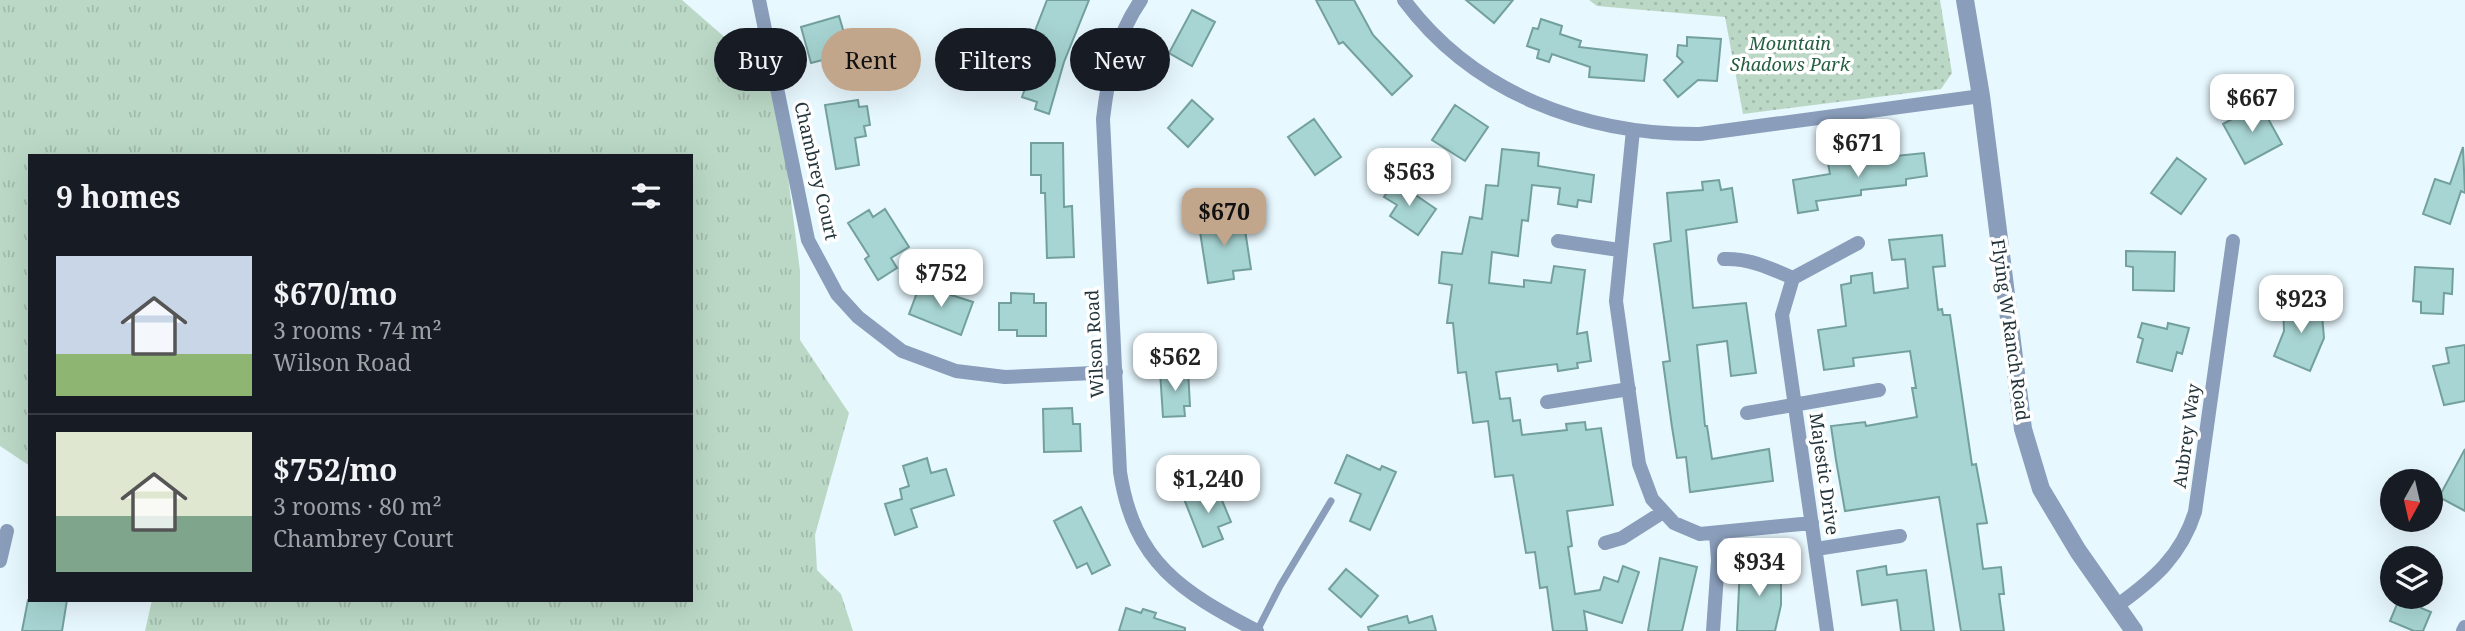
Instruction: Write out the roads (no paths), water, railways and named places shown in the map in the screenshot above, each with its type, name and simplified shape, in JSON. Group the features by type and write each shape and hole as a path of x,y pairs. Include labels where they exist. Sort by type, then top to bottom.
{"street":[{"name":"Chambrey Court","path":"760,0 808,240 837,294 858,317 902,351 956,371 1005,377 1116,372"},
{"name":"Wilson Road","path":"1140,0 1118,43 1111,67 1104,119 1123,491 1141,540 1168,577 1186,591 1257,631"},
{"path":"1405,0 1456,56 1507,90 1535,104 1590,122 1633,130 1666,134 1737,131 1981,96"},
{"name":"Flying W Ranch Road","path":"1965,0 1981,96 2023,429 2041,489 2078,551 2134,631"},
{"path":"1633,130 1616,301 1639,464 1652,499 1663,512 1688,531 1716,534 1812,523"},
{"path":"1558,241 1619,250"},
{"name":"Aubrey Way","path":"2118,605 2166,568 2189,531 2196,512 2233,241"},
{"path":"1724,259 1739,258 1793,278 1858,243"},
{"name":"Majestic Drive","path":"1793,278 1782,315 1827,631"},
{"path":"1547,402 1629,389"},
{"name":"Majestic Drive","path":"1747,413 1879,390"},
{"path":"1605,543 1622,538 1663,512"},
{"path":"0,561 7,531"},
{"path":"1713,631 1718,560 1716,534"},
{"name":"Majestic Drive","path":"1816,550 1900,536"}],"lane":[{"path":"1257,631 1331,501"}],"park label":[{"name":"Mountain Shadows Park","path":"1790,54"}]}
